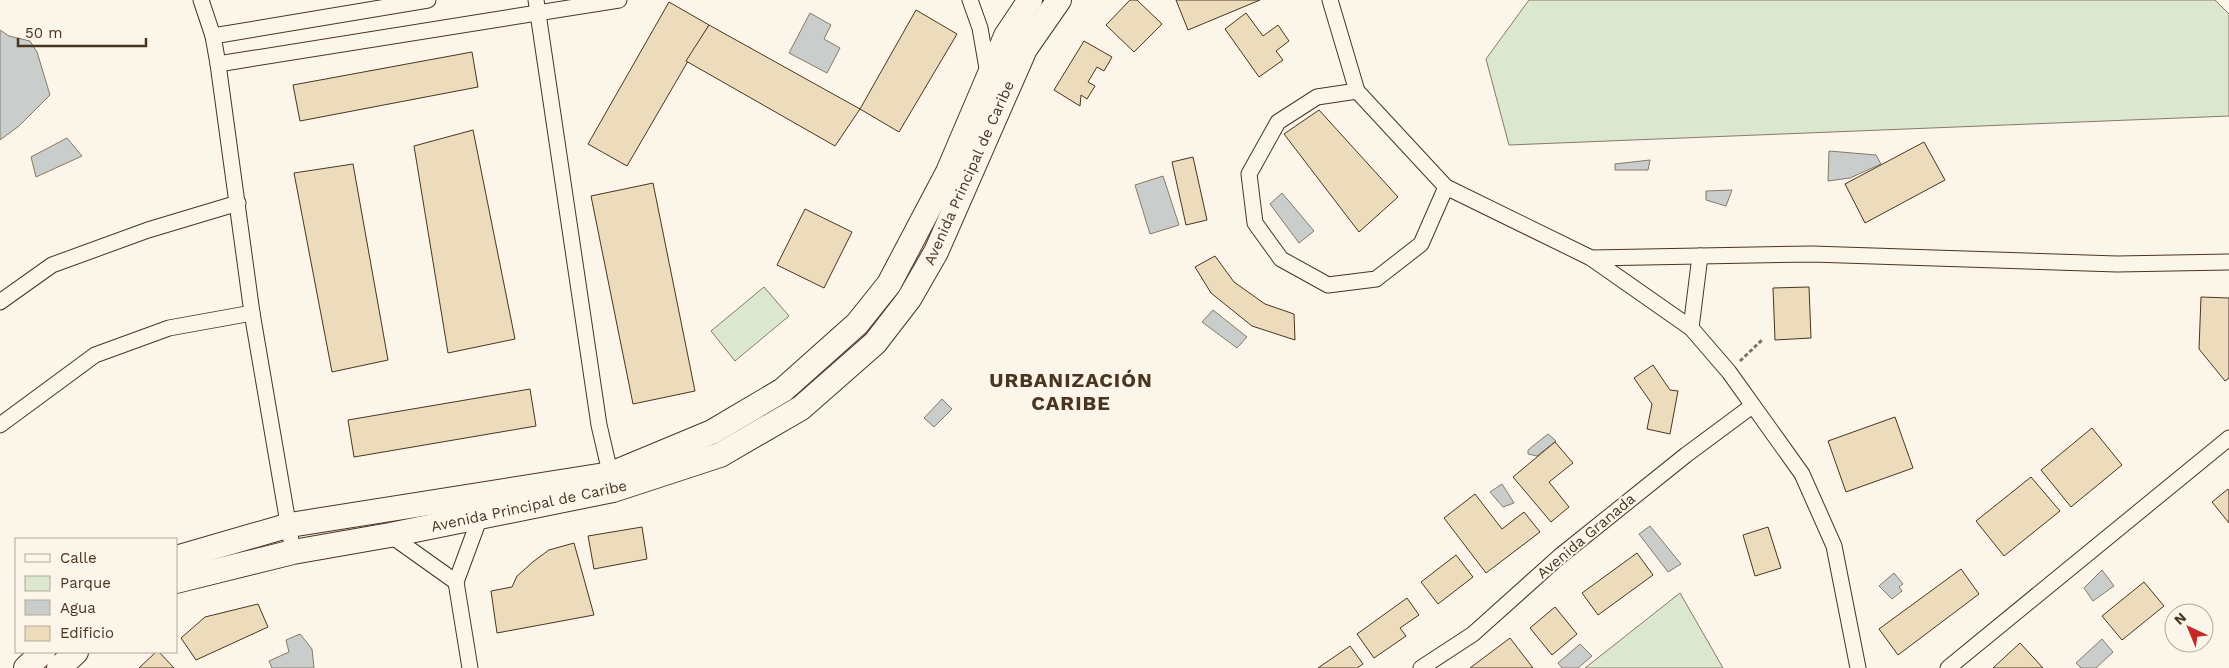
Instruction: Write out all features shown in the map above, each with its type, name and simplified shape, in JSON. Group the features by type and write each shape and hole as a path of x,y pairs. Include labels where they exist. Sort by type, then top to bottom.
{"main road":[{"name":"Avenida Principal de Caribe","path":"178,557 290,526 612,482 712,432 783,390 857,324 889,284 914,240 948,172 1006,36 1030,0"},
{"name":"Avenida Principal de Caribe","path":"178,581 294,552 480,518 728,450 801,408 875,343 909,299 936,252 1025,49 1059,0"},
{"path":"26,668 42,653"},
{"path":"59,668 75,653"}],"street":[{"path":"201,0 213,36 218,64 252,313 294,552"},
{"path":"213,36 428,0"},
{"path":"218,64 538,7 619,0"},
{"path":"970,0 980,28 989,78"},
{"path":"1330,0 1357,91 1446,188 1591,258 1691,328 1729,372 1802,474 1834,546 1858,668"},
{"path":"538,7 599,425 612,482"},
{"path":"1357,91 1316,97 1278,122 1249,174 1255,223 1281,259 1328,285 1376,279 1421,244 1446,188"},
{"path":"0,302 52,265 148,230 238,203"},
{"path":"1591,258 1812,254 2117,264 2229,262"},
{"path":"1691,328 1700,256"},
{"path":"0,425 95,355 169,328 252,313"},
{"name":"Avenida Granada","path":"1421,668 1473,634 1560,556 1686,454 1752,406"},
{"path":"1948,668 2229,438"},
{"path":"470,668 456,582 480,518"},
{"path":"390,535 456,582"}],"path":[{"path":"1729,372 1762,340"}],"green space":[{"path":"1529,0 2215,0 2229,14 2229,116 1509,145 1486,59"},
{"path":"764,287 789,316 735,361 711,331"},
{"path":"1680,593 1723,668 1585,668"}],"water":[{"path":"810,13 831,25 824,39 840,48 827,73 789,53"},
{"path":"0,30 9,36 30,41 37,52 50,95 19,126 0,140"},
{"path":"67,138 82,156 36,177 31,157"},
{"path":"1829,151 1876,155 1881,164 1850,178 1828,181"},
{"path":"1650,160 1648,170 1615,170 1615,164"},
{"path":"1163,176 1179,225 1150,234 1135,185"},
{"path":"1732,190 1726,206 1706,200 1706,191"},
{"path":"1282,193 1314,231 1299,243 1270,204"},
{"path":"1213,310 1247,337 1237,348 1202,322"},
{"path":"942,399 952,409 934,427 924,418"},
{"path":"1548,434 1556,441 1537,456 1528,454 1528,450"},
{"path":"1502,484 1514,503 1503,507 1490,492"},
{"path":"1650,526 1681,564 1668,572 1639,534"},
{"path":"2102,570 2114,586 2093,601 2084,588"},
{"path":"1894,573 1903,584 1899,587 1902,591 1892,599 1879,586"},
{"path":"300,634 312,649 314,668 272,668 269,661 289,652 286,640"},
{"path":"2102,639 2113,652 2096,668 2081,668 2076,663"},
{"path":"1580,644 1592,656 1578,668 1562,668 1558,663"}],"building":[{"path":"1130,0 1137,0 1162,24 1134,52 1106,25"},
{"path":"1176,0 1260,0 1188,30"},
{"path":"669,2 709,25 627,166 588,144"},
{"path":"916,10 957,34 899,132 860,109"},
{"path":"1246,13 1263,36 1278,25 1289,41 1276,51 1283,60 1259,77 1225,29"},
{"path":"709,25 860,109 835,146 686,61"},
{"path":"1084,41 1112,57 1104,71 1097,67 1088,82 1095,86 1087,99 1081,95 1080,106 1054,90"},
{"path":"472,52 478,87 300,121 293,85"},
{"path":"1319,110 1398,197 1359,232 1284,134"},
{"path":"473,130 515,339 448,353 414,146"},
{"path":"1924,142 1945,180 1865,223 1845,184"},
{"path":"1193,157 1207,220 1186,225 1172,162"},
{"path":"353,164 388,360 332,372 294,173"},
{"path":"653,183 695,391 633,404 591,196"},
{"path":"805,209 852,232 824,288 777,265"},
{"path":"1215,256 1234,282 1265,304 1294,314 1295,340 1252,326 1211,293 1195,267"},
{"path":"1809,287 1811,338 1775,340 1773,288"},
{"path":"2201,297 2229,298 2229,378 2225,381 2199,349"},
{"path":"1653,365 1670,390 1678,391 1670,434 1647,429 1652,404 1634,378"},
{"path":"530,389 536,426 354,457 348,420"},
{"path":"1895,417 1913,468 1846,492 1828,441"},
{"path":"2092,428 2122,465 2071,507 2041,470"},
{"path":"1555,442 1573,463 1549,482 1569,507 1551,522 1513,477"},
{"path":"2031,477 2060,511 2004,556 1976,521"},
{"path":"2228,489 2229,491 2229,523 2212,502"},
{"path":"1475,494 1502,529 1524,512 1540,532 1486,573 1444,518"},
{"path":"642,527 647,559 594,569 588,536"},
{"path":"1768,527 1781,568 1755,576 1743,535"},
{"path":"574,543 594,615 497,633 491,591 512,587 517,576 549,550"},
{"path":"1637,553 1653,575 1598,615 1582,593"},
{"path":"1456,555 1473,577 1438,604 1421,582"},
{"path":"1961,569 1979,594 1898,655 1879,629"},
{"path":"2144,582 2164,606 2122,640 2102,616"},
{"path":"1407,598 1419,615 1400,628 1406,636 1374,658 1357,634"},
{"path":"258,604 268,627 196,660 181,638 205,617"},
{"path":"1555,607 1577,634 1552,655 1530,628"},
{"path":"1510,638 1533,668 1470,668"},
{"path":"2020,643 2043,668 1993,668"},
{"path":"1350,646 1363,664 1357,668 1318,668"},
{"path":"155,653 160,653 174,668 139,668"}],"district":[{"name":"URBANIZACIÓN CARIBE","path":"1071,392"}]}
